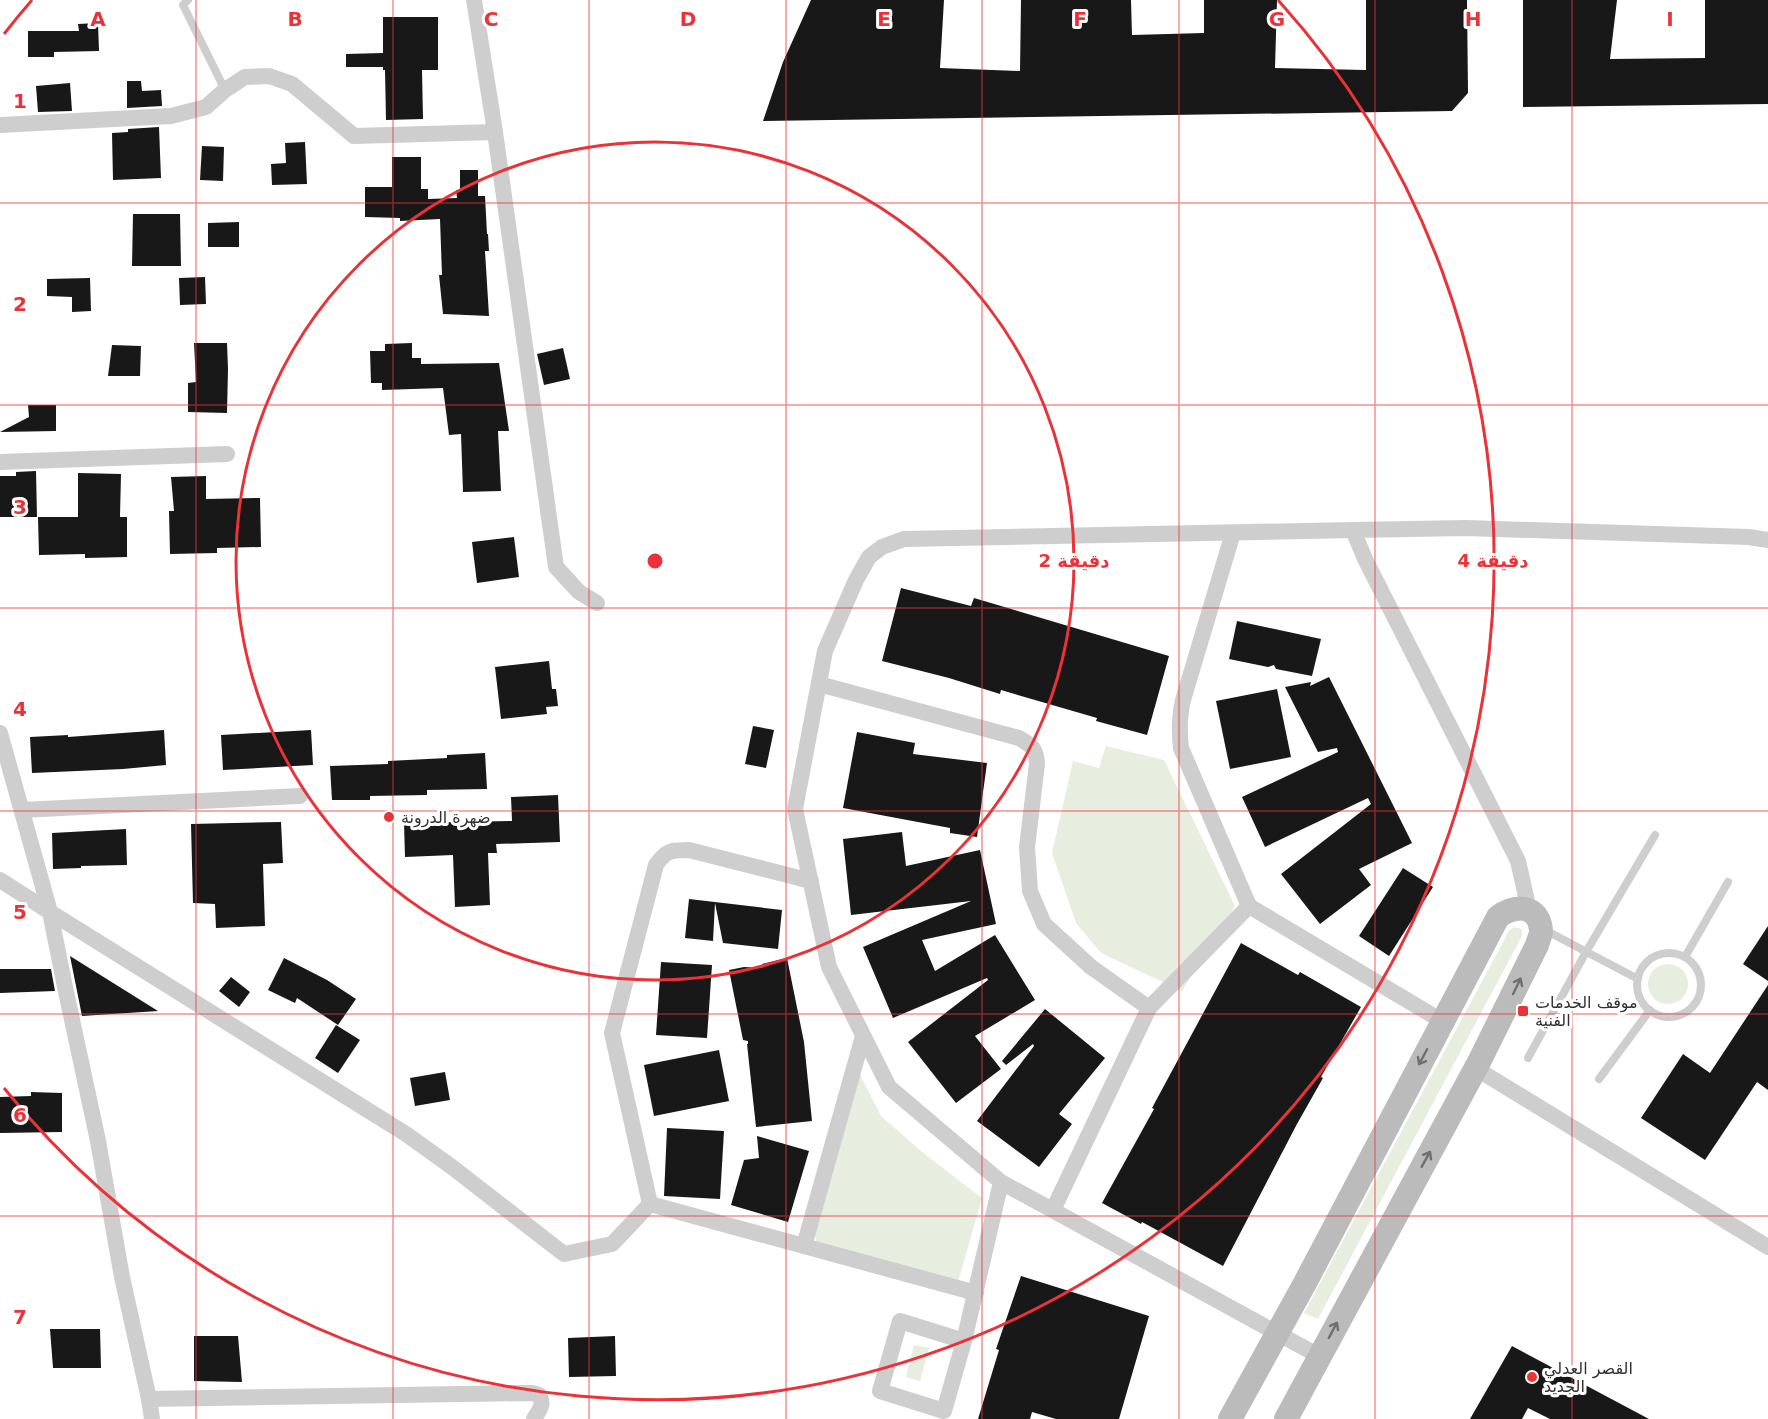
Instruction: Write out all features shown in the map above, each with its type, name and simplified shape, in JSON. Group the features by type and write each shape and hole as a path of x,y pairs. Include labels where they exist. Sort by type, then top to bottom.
{"street":[{"path":"474,0 495,132 556,567 579,592 597,603"},
{"path":"0,125 171,116 206,107 225,90 245,77 269,75 292,84 354,136 495,132"},
{"path":"0,462 227,454"},
{"path":"1319,1356 1001,1182 889,1087 829,967 795,809 825,651 856,580 869,557 882,547 904,539 1466,528 1749,537 1768,540"},
{"path":"1286,1419 1510,1002 1537,945 1535,919 1518,861 1365,559 1353,530"},
{"path":"1233,533 1183,700 1179,717 1181,748 1249,906 1442,1021"},
{"path":"819,684 1019,738 1032,745 1037,764 1027,848 1030,891 1044,924 1091,967 1149,1008"},
{"path":"0,733 51,912 99,1141 122,1277 152,1419"},
{"path":"22,810 300,796"},
{"path":"650,1204 612,1033 656,865 662,856 674,850 689,850 811,882"},
{"path":"0,880 406,1134 564,1254 612,1244 650,1204"},
{"path":"1053,1209 1149,1008 1249,906"},
{"path":"1230,1419 1498,917 1507,910 1521,908 1535,919"},
{"path":"804,1246 864,1036"},
{"path":"1475,1068 1768,1247"},
{"path":"964,1341 900,1321 880,1391 944,1411 964,1341 976,1293 1001,1182"},
{"path":"650,1204 976,1293"},
{"path":"149,1399 532,1393 539,1395 542,1400 542,1407 534,1419"}],"lane":[{"path":"188,0 183,5 225,90"},
{"path":"1528,1058 1586,952 1655,835"},
{"path":"1685,957 1728,882"},
{"path":"1535,919 1586,952 1638,979"},
{"path":"1662,953 1673,953 1685,957 1698,970 1701,991 1689,1010 1670,1017 1659,1015 1643,1003 1638,993 1638,979 1644,964 1653,957 1662,953"},
{"path":"1599,1079 1650,1010"}],"shaded area":[{"path":"1106,746 1164,760 1235,906 1182,991 1101,953 1076,923 1052,853 1073,761 1099,768"},
{"path":"1514,927 1522,929 1522,936 1318,1319 1304,1313 1509,931"},
{"path":"1668,964 1682,970 1688,984 1682,998 1668,1004 1654,998 1648,984 1654,970"},
{"path":"858,1071 881,1116 922,1152 982,1198 956,1289 818,1250 815,1235"},
{"path":"914,1345 929,1348 920,1381 906,1377"}],"building":[{"path":"811,0 944,0 940,68 1020,71 1021,0 1131,0 1132,35 1204,33 1204,0 1277,0 1275,68 1366,70 1366,0 1467,0 1468,93 1452,111 763,121 783,62"},
{"path":"1523,0 1617,0 1610,59 1705,58 1705,0 1768,0 1768,104 1523,107"},
{"path":"383,17 438,17 438,70 422,70 423,119 386,120 385,70 383,67 346,67 346,54 383,53"},
{"path":"98,23 99,51 54,52 54,57 28,57 28,31 79,31 78,24"},
{"path":"127,81 141,81 142,91 161,90 162,106 127,108"},
{"path":"70,83 72,111 38,112 36,86"},
{"path":"159,127 161,178 113,180 112,133 128,132 128,129"},
{"path":"305,142 307,184 272,185 271,164 286,163 285,143"},
{"path":"202,146 224,147 223,181 200,180"},
{"path":"392,157 421,157 421,189 428,189 428,199 457,198 456,190 460,190 460,170 478,170 478,196 485,196 488,234 489,251 485,251 489,316 443,314 439,275 442,275 440,219 400,221 400,218 365,217 365,187 392,187"},
{"path":"133,214 180,214 181,266 132,266"},
{"path":"239,222 239,247 208,247 208,223"},
{"path":"205,277 206,304 180,305 179,278"},
{"path":"90,278 91,311 72,312 72,297 47,296 47,279"},
{"path":"194,343 227,343 227,413 188,412 188,383 196,382"},
{"path":"412,343 412,358 421,358 421,364 499,363 509,431 498,431 501,491 463,492 461,434 449,435 443,388 382,390 382,383 371,383 370,351 385,351 385,344"},
{"path":"112,345 141,346 140,376 108,376"},
{"path":"563,348 570,379 544,385 537,354"},
{"path":"28,405 56,405 56,431 0,432 29,417"},
{"path":"36,471 37,517 0,517 0,476 16,476 16,472"},
{"path":"78,473 121,474 120,517 127,517 127,557 85,558 85,554 39,555 38,517 78,517"},
{"path":"206,476 206,499 260,498 261,547 217,548 217,553 170,554 169,511 174,511 171,477"},
{"path":"514,537 519,577 477,583 472,542"},
{"path":"901,588 971,606 974,598 1169,656 1147,735 1001,690 1000,694 882,661"},
{"path":"1237,621 1321,639 1312,676 1276,669 1274,665 1268,667 1229,659"},
{"path":"549,661 552,689 556,689 558,706 546,707 547,714 501,719 495,667"},
{"path":"1329,677 1412,843 1359,869 1371,885 1320,924 1281,874 1371,804 1368,798 1265,847 1242,797 1338,752 1337,748 1318,752 1285,687 1311,682 1310,686"},
{"path":"1277,689 1291,757 1230,769 1216,701"},
{"path":"753,726 774,730 766,768 745,764"},
{"path":"164,730 166,765 32,773 30,737 68,735 68,737"},
{"path":"311,730 313,765 223,770 221,735"},
{"path":"857,732 915,743 913,754 987,763 977,837 950,833 950,828 843,808"},
{"path":"485,753 487,789 427,790 427,795 370,796 370,800 332,800 330,766 388,764 388,761 447,758 447,755"},
{"path":"558,795 560,842 496,844 497,853 488,853 490,905 455,907 453,855 405,857 404,823 512,821 511,797"},
{"path":"281,822 283,863 263,864 265,926 216,928 215,904 193,903 191,824"},
{"path":"126,829 127,865 53,869 52,833"},
{"path":"902,832 906,866 980,850 996,924 922,940 935,971 995,935 1035,1000 975,1036 1001,1069 956,1103 908,1042 988,980 987,978 893,1018 863,947 971,901 851,915 843,839"},
{"path":"1403,868 1433,887 1389,956 1359,936"},
{"path":"689,899 782,910 778,949 723,943 715,903 713,941 685,938"},
{"path":"1768,926 1768,981 1743,964"},
{"path":"1241,943 1298,975 1300,972 1361,1007 1321,1077 1323,1078 1223,1266 1102,1203"},
{"path":"70,956 158,1011 82,1016"},
{"path":"284,958 327,980 356,999 338,1025 297,998 295,1003 268,990"},
{"path":"787,958 804,1042 812,1121 756,1127 748,1041 743,1040 729,970 744,967 762,968 762,964"},
{"path":"661,962 712,965 707,1038 656,1035"},
{"path":"0,969 51,969 55,991 0,993"},
{"path":"231,977 250,992 239,1007 219,991"},
{"path":"1768,985 1768,1090 1757,1082 1705,1160 1641,1118 1683,1054 1710,1073"},
{"path":"1045,1009 1105,1058 1059,1114 1072,1124 1039,1167 977,1121 1034,1046 1033,1044 1006,1065 1002,1061"},
{"path":"336,1025 360,1040 338,1073 315,1058"},
{"path":"719,1050 729,1101 654,1116 644,1065"},
{"path":"445,1072 450,1100 415,1106 410,1078"},
{"path":"31,1092 62,1093 62,1132 0,1133 0,1097 31,1096"},
{"path":"667,1128 724,1131 720,1199 664,1196"},
{"path":"757,1136 809,1151 788,1222 731,1205 744,1160 759,1158"},
{"path":"1021,1276 1149,1316 1119,1419 1056,1419 1032,1412 1030,1419 978,1419 999,1350 996,1349"},
{"path":"50,1329 100,1329 101,1368 53,1368"},
{"path":"194,1336 238,1336 242,1382 194,1381"},
{"path":"615,1336 616,1376 569,1377 568,1338"},
{"name":"القصر العدلي الجديد","path":"1512,1346 1649,1419 1550,1419 1528,1408 1522,1419 1470,1419"}],"place":[{"name":"ضهرة الدرونة","path":"389,817"},
{"name":"موقف الخدمات الفنية","path":"1523,1011"},
{"name":"القصر العدلي الجديد","path":"1532,1377"}]}
